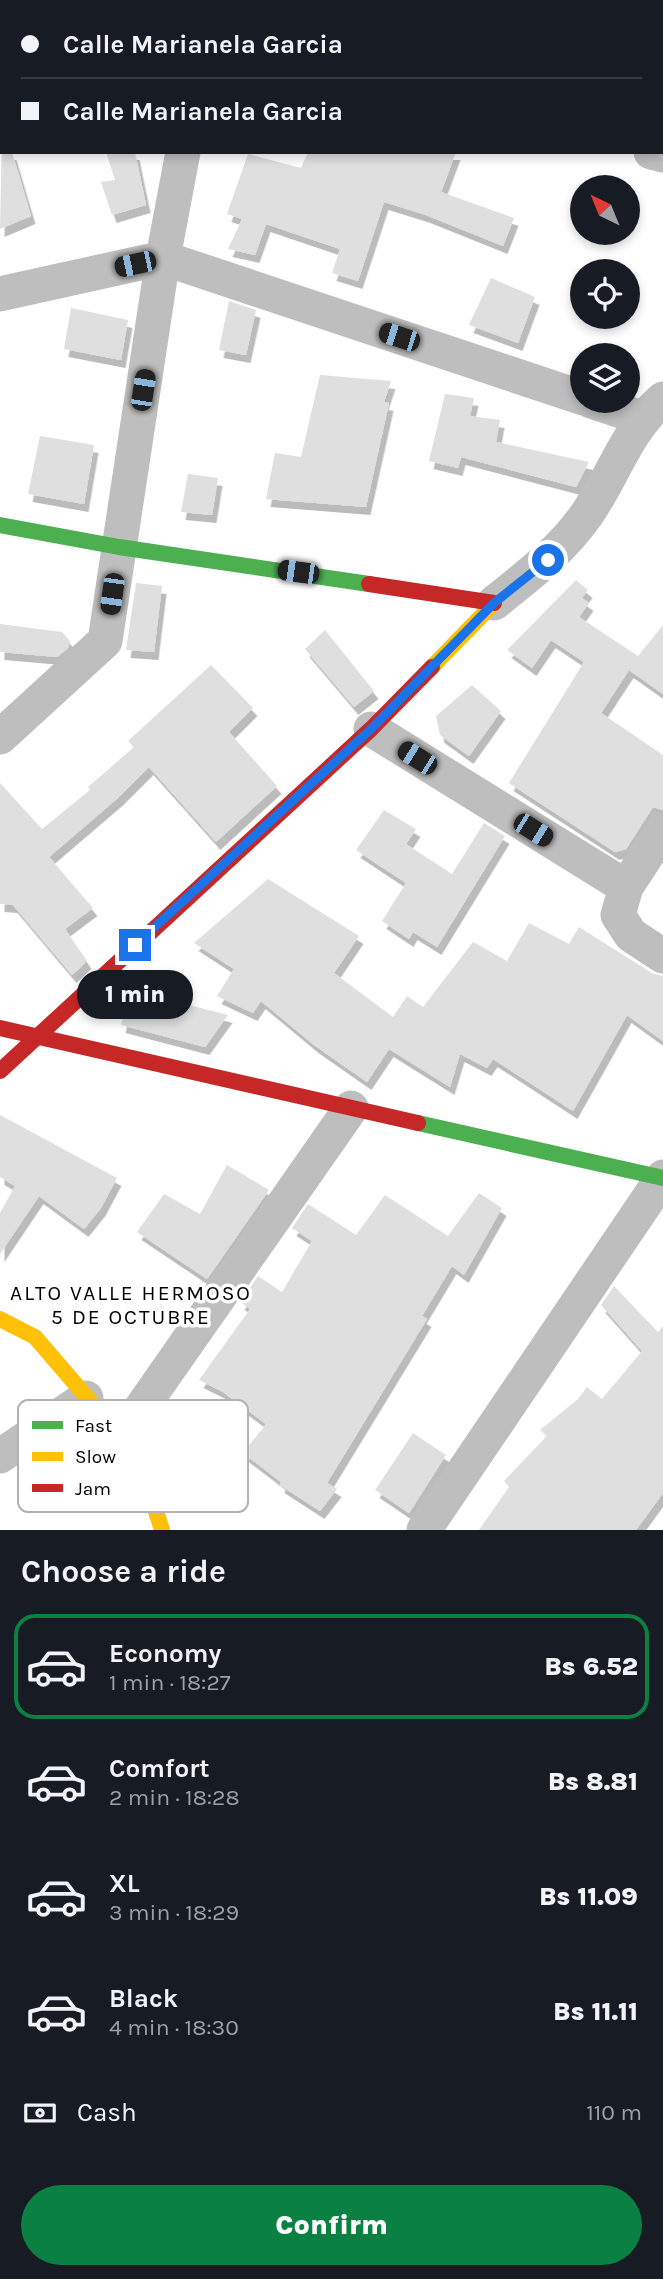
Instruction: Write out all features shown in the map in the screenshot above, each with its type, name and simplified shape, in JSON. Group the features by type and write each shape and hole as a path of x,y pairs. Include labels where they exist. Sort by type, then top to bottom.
{"street":[{"path":"0,737 105,641 163,258 183,154"},
{"path":"0,294 163,258 570,394"},
{"path":"0,1071 371,729 494,603 548,560 587,515 652,409"},
{"path":"0,525 119,547 494,603"},
{"path":"371,729 626,887"},
{"path":"663,830 626,887 618,915 631,935 663,956"},
{"path":"0,1028 663,1177 424,1530"},
{"path":"147,1400 351,1108"},
{"path":"0,1319 35,1337 86,1398 83,1400"},
{"path":"0,1456 18,1444"},
{"path":"156,1512 162,1530"}],"building":[{"path":"2,154 13,154 31,216 0,229"},
{"path":"107,154 135,154 146,205 112,215 101,182 115,180"},
{"path":"248,154 301,168 307,154 455,154 441,192 514,218 503,246 426,215 384,202 358,281 332,273 340,249 266,224 255,255 228,249 242,219 227,214"},
{"path":"491,278 535,297 518,343 469,325"},
{"path":"229,301 256,310 246,355 219,350"},
{"path":"71,308 128,320 121,360 64,349"},
{"path":"320,375 391,381 384,402 389,403 366,507 266,499 275,453 301,457"},
{"path":"445,394 474,398 470,416 500,420 496,442 589,462 576,487 461,457 458,468 429,461"},
{"path":"40,436 94,445 84,504 28,494"},
{"path":"188,474 218,478 212,515 181,512"},
{"path":"576,580 588,590 582,598 589,603 579,617 638,656 663,625 663,694 629,670 601,713 663,755 663,810 653,807 626,849 615,852 509,783 584,662 551,640 532,668 507,650"},
{"path":"136,583 162,586 154,652 126,650"},
{"path":"0,624 62,632 70,641 68,648 57,657 0,652"},
{"path":"325,630 374,691 354,707 305,649"},
{"path":"211,665 253,708 229,732 277,786 216,842 149,767 119,797 49,857 93,908 65,929 87,961 72,975 13,905 0,904 0,783 42,829 90,790 88,787 134,747 128,741"},
{"path":"472,685 501,711 469,756 440,735 436,716"},
{"path":"384,810 416,829 406,844 452,874 484,823 505,836 437,947 413,932 409,939 382,921 406,883 356,850"},
{"path":"268,879 359,936 334,973 393,1017 407,996 423,1007 473,942 507,961 529,923 569,944 579,927 652,973 663,976 663,1041 627,1015 573,1111 493,1059 487,1068 460,1054 450,1087 389,1049 367,1082 314,1045 261,1001 253,1013 217,996 234,969 194,943"},
{"path":"130,990 228,1015 205,1047 121,1025"},
{"path":"0,1115 117,1178 101,1208 84,1229 39,1196 0,1254 0,1213 15,1186 0,1177"},
{"path":"227,1165 269,1190 207,1279 137,1232 164,1194 200,1214"},
{"path":"479,1193 502,1208 464,1275 452,1266 422,1316 427,1319 327,1483 337,1489 320,1511 280,1485 281,1482 248,1457 248,1447 266,1424 248,1411 248,1400 234,1400 199,1380 250,1309 240,1302 258,1276 282,1292 312,1241 292,1228 308,1204 356,1235 385,1195 448,1236"},
{"path":"614,1286 658,1332 663,1326 663,1493 636,1530 479,1530 509,1487 504,1481 547,1436 540,1430 578,1399 587,1387 602,1399 642,1351 601,1305"},
{"path":"413,1433 446,1455 409,1513 375,1490"}],"traffic: fast":[{"path":"0,525 119,547 369,584"},
{"path":"418,1123 663,1178"}],"traffic: slow":[{"path":"432,667 494,603"},
{"path":"0,1319 35,1337 89,1400"},
{"path":"156,1512 162,1530"}],"traffic: jam":[{"path":"369,584 494,603"},
{"path":"0,1071 371,729 432,667"},
{"path":"0,1028 418,1123"}],"district":[{"name":"ALTO VALLE HERMOSO 5 DE OCTUBRE","path":"131,1305"}],"route":[{"path":"135,945 371,729 494,603 548,560"}]}
